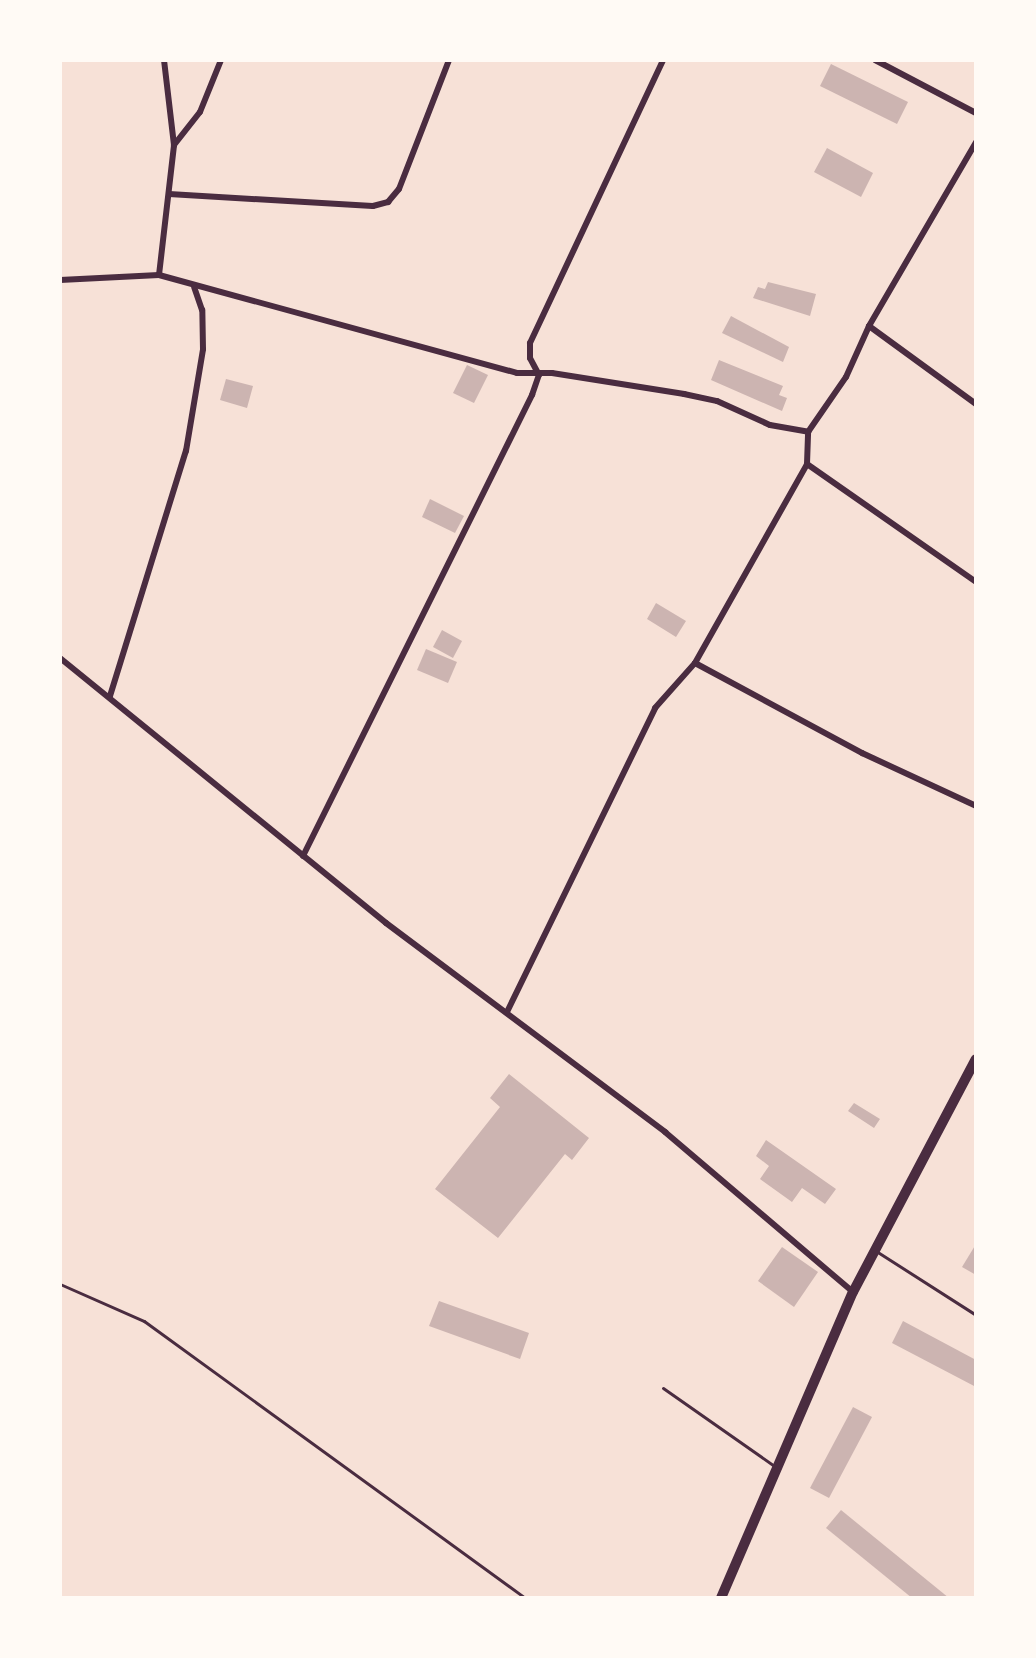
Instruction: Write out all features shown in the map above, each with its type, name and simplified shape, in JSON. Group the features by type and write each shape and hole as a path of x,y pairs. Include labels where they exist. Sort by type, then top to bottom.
{"main road":[{"path":"721,1598 853,1292 976,1059"}],"street":[{"path":"159,275 174,145 164,60"},
{"path":"174,145 200,112 221,60"},
{"path":"169,194 373,206 388,202 399,189 449,60"},
{"path":"539,375 530,358 530,343 663,60"},
{"path":"875,60 976,113"},
{"path":"507,1012 655,708 695,663 807,464 808,432 846,377 869,326 976,142"},
{"path":"60,280 159,275 466,360 539,375 552,373 684,394 717,401 770,425 808,432"},
{"path":"110,696 186,451 203,349 202,310 194,287"},
{"path":"869,326 976,404"},
{"path":"303,856 539,375"},
{"path":"807,464 976,582"},
{"path":"60,658 303,856 665,1132 853,1292"},
{"path":"695,663 862,753 976,806"}],"lane":[{"path":"876,1251 976,1315"},
{"path":"60,1284 144,1321 525,1598"},
{"path":"663,1388 776,1467"}],"building":[{"path":"831,64 908,102 897,124 820,86"},
{"path":"827,148 873,173 861,197 814,172"},
{"path":"768,282 816,294 810,316 753,298 758,287 765,289"},
{"path":"731,316 789,347 783,362 722,333"},
{"path":"719,360 783,386 779,395 787,398 782,411 711,380"},
{"path":"467,365 488,375 474,403 453,393"},
{"path":"226,379 253,386 247,408 220,400"},
{"path":"430,499 464,516 455,533 422,517"},
{"path":"656,603 686,621 676,637 647,619"},
{"path":"442,630 462,641 453,658 433,647"},
{"path":"426,649 457,662 448,683 417,670"},
{"path":"509,1074 589,1138 572,1160 565,1154 498,1238 435,1189 500,1107 490,1098"},
{"path":"854,1103 880,1119 874,1128 848,1111"},
{"path":"766,1140 836,1189 825,1204 802,1188 792,1202 760,1179 769,1166 756,1156"},
{"path":"976,1244 976,1275 962,1267"},
{"path":"782,1247 818,1272 794,1307 758,1281"},
{"path":"439,1301 529,1333 520,1359 429,1326"},
{"path":"903,1321 976,1360 976,1387 892,1343"},
{"path":"853,1407 872,1417 829,1498 810,1488"},
{"path":"841,1510 949,1598 912,1598 826,1528"}]}
